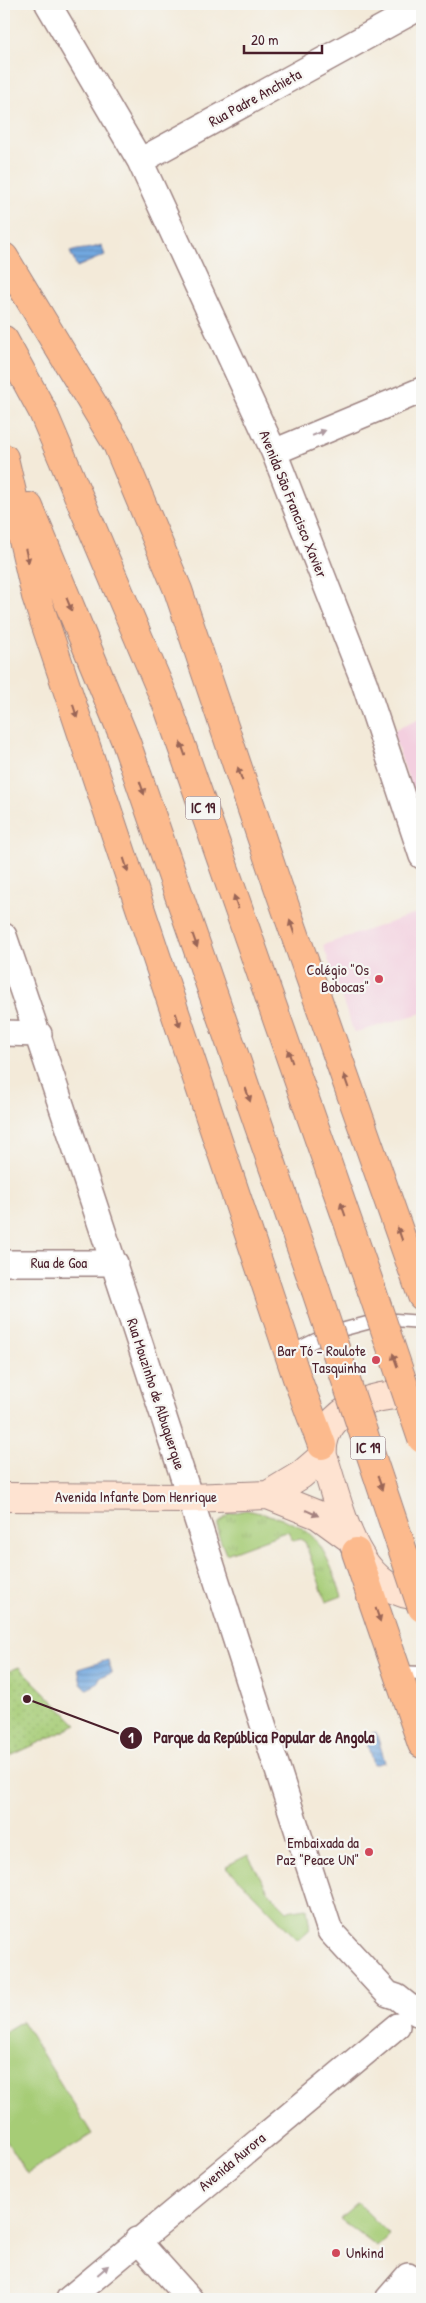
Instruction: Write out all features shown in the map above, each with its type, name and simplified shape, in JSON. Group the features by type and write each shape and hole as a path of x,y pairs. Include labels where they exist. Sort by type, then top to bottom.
{"highway":[{"path":"4,256 117,444 178,590 274,875 422,1296"},
{"name":"IC 19","path":"4,340 42,410 168,707 422,1439"},
{"name":"IC 19","path":"4,446 126,742 315,1288 422,1608"},
{"path":"4,458 36,596 323,1451"},
{"path":"354,1545 410,1672 422,1744"}],"street":[{"name":"Avenida São Francisco Xavier","path":"48,4 140,161 274,452 364,682 422,856"},
{"name":"Rua Padre Anchieta","path":"140,161 422,6"},
{"path":"274,452 422,390"},
{"name":"Rua Mouzinho de Albuquerque","path":"4,936 39,1034 115,1263 330,1931 383,1990 397,1997 417,2013 422,2007"},
{"path":"4,1032 39,1034"},
{"name":"Rua de Goa","path":"4,1263 115,1263"},
{"path":"422,1396 398,1394 380,1397 359,1404 339,1417 327,1432 323,1451 354,1545 366,1567 382,1582 400,1592 422,1596"},
{"name":"Avenida Infante Dom Henrique","path":"268,1495 301,1475 323,1451"},
{"name":"Avenida Infante Dom Henrique","path":"4,1497 190,1498 268,1495 318,1515 354,1545"},
{"name":"Avenida Aurora","path":"69,2299 397,2026"},
{"path":"138,2240 190,2299"},
{"path":"388,2299 408,2276 422,2290"}],"lane":[{"path":"289,1354 330,1333 382,1319 422,1322"}],"shaded area":[{"path":"422,718 422,819 392,731"},
{"name":"Colégio \"Os Bobocas\"","path":"421,912 422,1013 354,1033 323,945"}],"green space":[{"path":"246,1510 286,1520 310,1535 327,1558 342,1596 326,1602 305,1542 300,1539 293,1541 288,1531 226,1554 218,1534 218,1524 229,1514"},
{"path":"19,1667 77,1725 4,1759 4,1673"},
{"path":"248,1855 269,1893 287,1911 307,1908 310,1929 298,1940 226,1866"},
{"path":"22,2021 92,2134 27,2174 4,2137 4,2032"},
{"path":"358,2203 390,2235 377,2247 340,2219"}],"water":[{"path":"101,245 105,255 77,267 70,252"},
{"path":"108,1660 112,1673 100,1677 97,1684 87,1689 81,1683 78,1669"},
{"path":"376,1732 385,1762 373,1765 365,1735"}],"place":[{"name":"Colégio \"Os Bobocas\"","path":"379,979"},
{"name":"Bar Tó - Roulote Tasquinha","path":"376,1360"},
{"name":"Parque da República Popular de Angola","path":"27,1699"},
{"name":"Embaixada da Paz \"Peace UN\"","path":"369,1852"},
{"name":"Unkind","path":"336,2253"}]}
